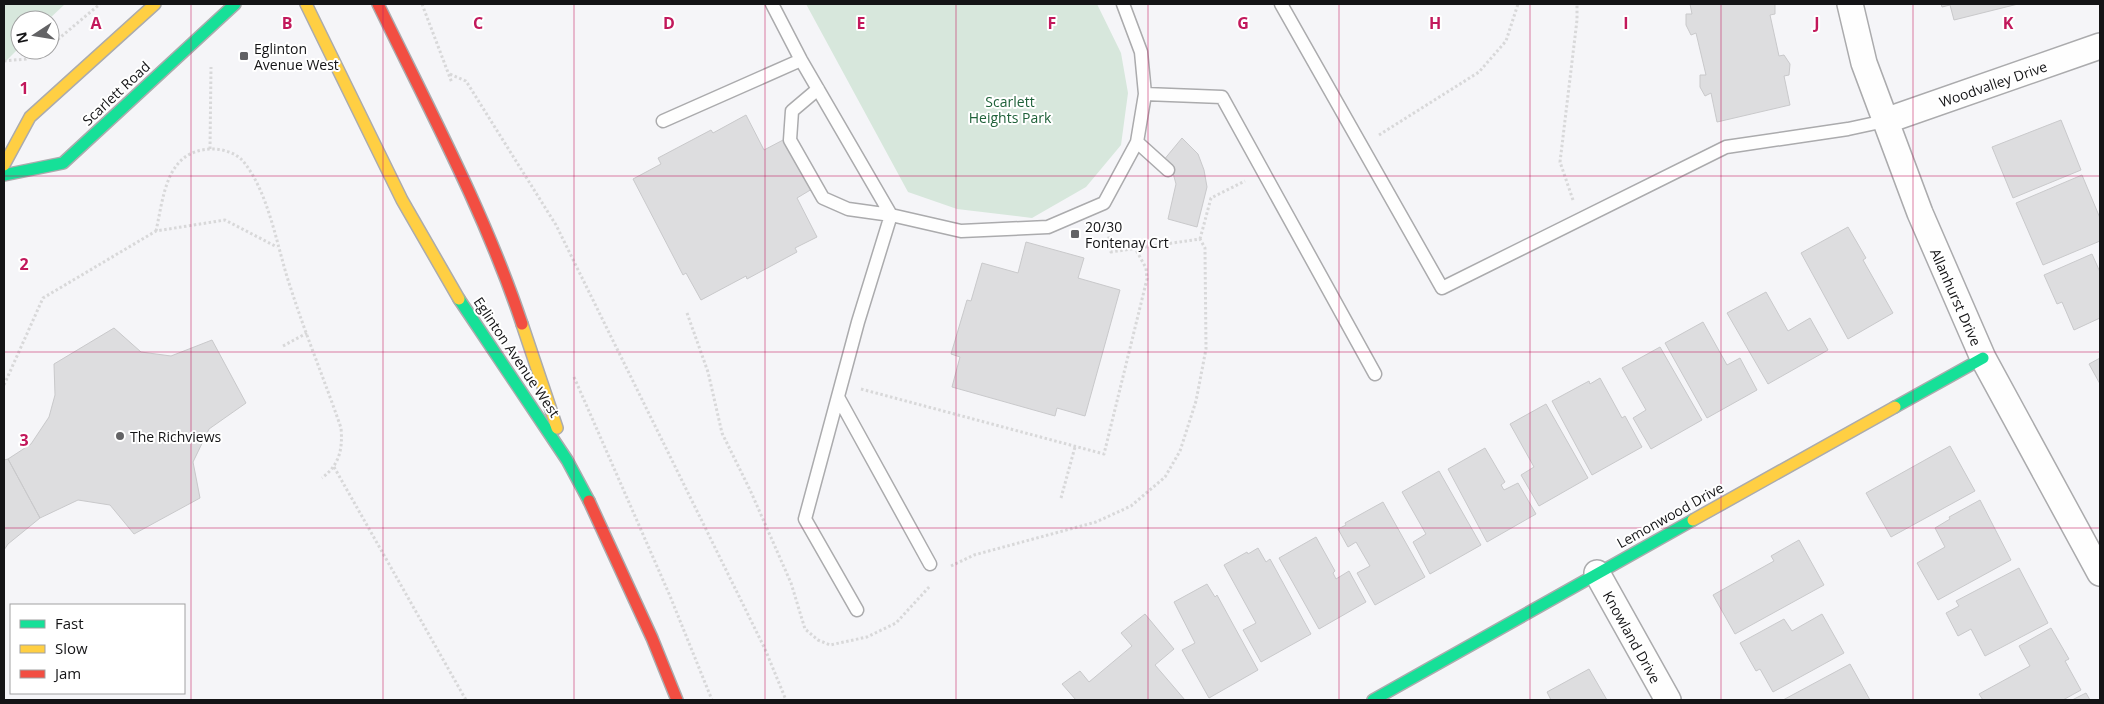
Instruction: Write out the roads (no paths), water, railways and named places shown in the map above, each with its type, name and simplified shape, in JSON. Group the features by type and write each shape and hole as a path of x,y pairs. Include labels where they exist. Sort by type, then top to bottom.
{"main road":[{"path":"4,165 30,117 155,4"},
{"name":"Scarlett Road","path":"4,175 63,163 235,4"},
{"name":"Eglinton Avenue West","path":"306,4 402,200 464,306 567,460 589,500 652,638 677,700"},
{"name":"Eglinton Avenue West","path":"378,4 468,190 510,288 567,460"},
{"name":"Lemonwood Drive","path":"1372,700 1983,358"}],"street":[{"name":"Allanhurst Drive","path":"1850,4 1864,63 1885,121 1920,213 1983,358 2100,573"},
{"name":"Woodvalley Drive","path":"1885,121 2100,46"},
{"name":"Knowland Drive","path":"1597,573 1668,700"}],"lane":[{"path":"772,4 801,60 891,215 858,322 804,519 857,610"},
{"path":"818,89 792,110 790,140 822,198 848,209 891,215 961,231 1048,227 1104,203 1137,142 1146,94 1141,52 1123,4"},
{"path":"1281,4 1442,288 1726,147 1885,121"},
{"path":"663,122 801,60"},
{"path":"1146,94 1222,97 1375,374"},
{"path":"1137,142 1168,170"},
{"path":"838,397 930,564"}],"place":[{"name":"Eglinton Avenue West","path":"244,56"},
{"name":"20/30 Fontenay Crt","path":"1075,234"},
{"name":"The Richviews","path":"120,436"}],"park label":[{"name":"Scarlett Heights Park","path":"1010,109"}]}
